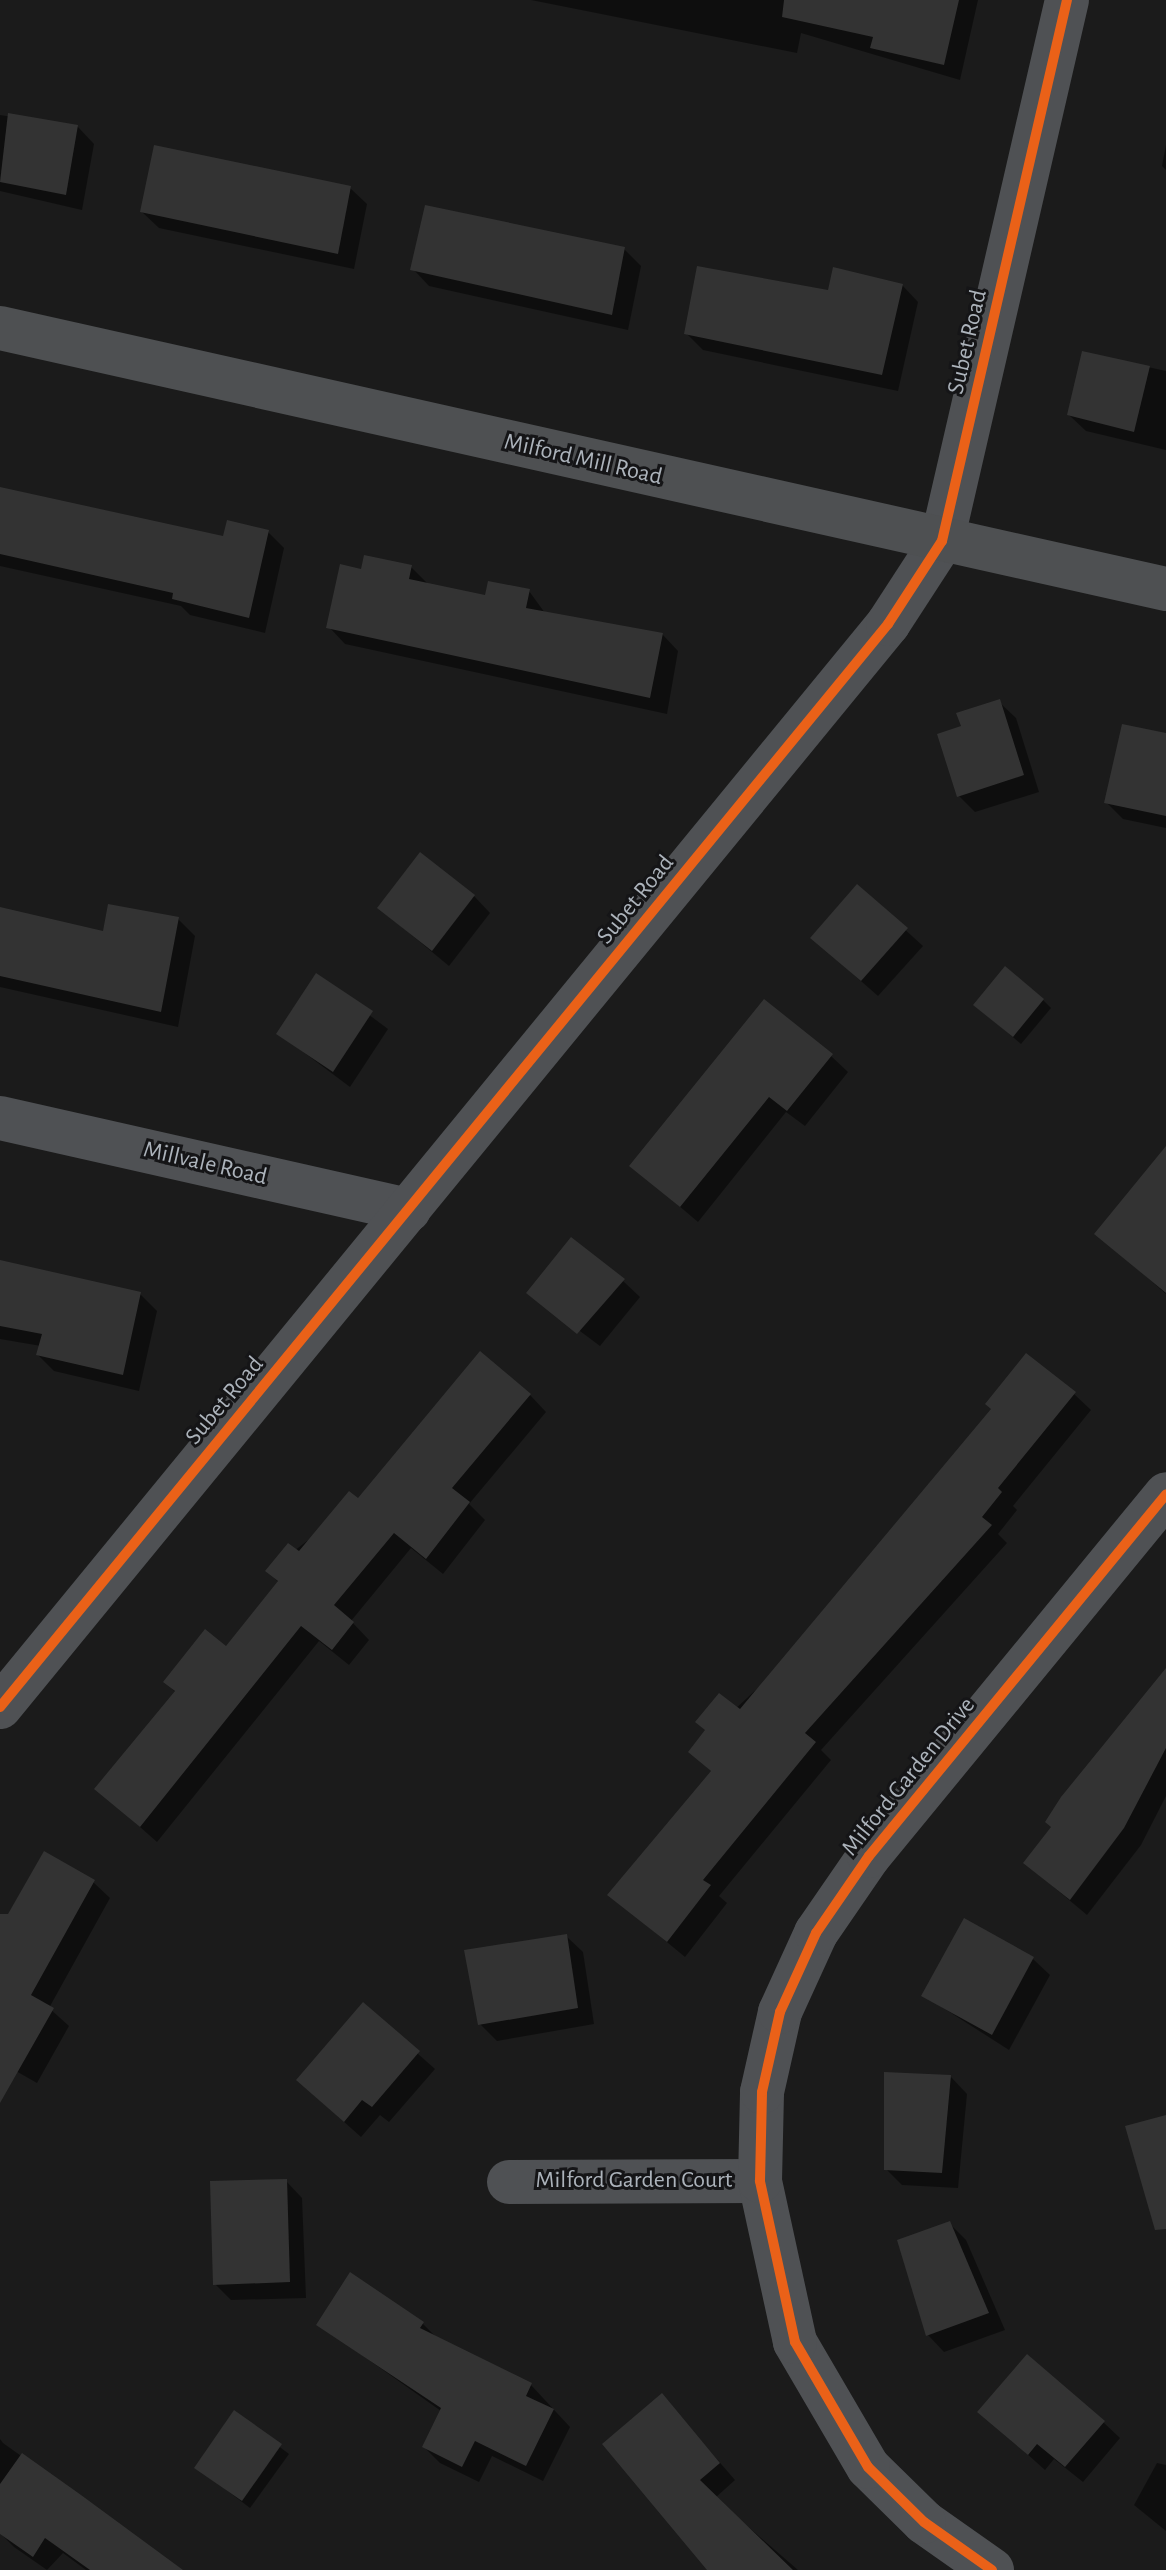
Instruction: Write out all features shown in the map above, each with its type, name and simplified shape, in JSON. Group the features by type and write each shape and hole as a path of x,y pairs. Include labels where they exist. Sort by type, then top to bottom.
{"main road":[{"name":"Milford Mill Road","path":"0,328 1166,589"}],"street":[{"name":"Subet Road","path":"0,1707 888,624 942,541 1067,0"},
{"name":"Millvale Road","path":"0,1118 409,1210"},
{"name":"Milford Garden Drive","path":"992,2570 924,2522 868,2467 828,2407 787,2315 760,2181 762,2092 780,2012 816,1933 869,1856 1166,1494"},
{"name":"Milford Garden Court","path":"509,2182 760,2181"}],"building":[{"path":"784,0 959,0 944,65 870,48 873,37 782,17"},
{"path":"8,113 78,125 66,195 0,182"},
{"path":"154,145 351,186 338,254 140,212"},
{"path":"425,205 625,247 612,315 410,270"},
{"path":"697,266 828,290 833,267 903,284 882,375 684,334"},
{"path":"1082,351 1150,366 1134,432 1067,415"},
{"path":"0,487 223,536 227,520 269,530 249,618 172,599 173,593 0,554"},
{"path":"364,555 412,565 409,579 485,595 488,581 530,589 526,608 663,633 650,698 326,628 340,564 361,569"},
{"path":"1000,699 1024,775 957,797 937,734 961,726 956,713"},
{"path":"1122,724 1166,733 1166,816 1104,803"},
{"path":"420,852 475,895 432,951 377,908"},
{"path":"857,884 908,928 861,981 810,938"},
{"path":"108,904 179,917 161,1012 0,976 0,907 103,931"},
{"path":"1005,966 1044,999 1013,1037 973,1005"},
{"path":"316,973 373,1011 333,1072 276,1034"},
{"path":"764,999 833,1054 787,1111 769,1097 680,1207 629,1166"},
{"path":"1166,1146 1166,1293 1094,1234"},
{"path":"571,1237 625,1279 577,1334 526,1293"},
{"path":"0,1260 141,1292 123,1375 36,1355 42,1334 0,1326"},
{"path":"480,1351 531,1394 452,1488 470,1502 426,1559 394,1533 334,1605 354,1622 332,1650 301,1626 140,1827 94,1789 175,1691 163,1682 205,1629 226,1646 278,1581 265,1571 288,1543 299,1551 349,1491 358,1498"},
{"path":"1026,1353 1076,1392 998,1488 1002,1492 982,1517 992,1525 805,1733 816,1742 703,1880 711,1885 667,1942 607,1895 711,1771 688,1752 705,1730 695,1722 719,1693 740,1709 991,1409 985,1404"},
{"path":"1166,1668 1166,1748 1124,1828 1070,1900 1023,1863 1051,1827 1045,1822 1061,1797"},
{"path":"44,1851 95,1880 31,1995 54,2008 0,2103 0,1914 8,1914"},
{"path":"964,1918 1034,1957 992,2035 921,1996"},
{"path":"567,1934 578,2008 478,2025 464,1950"},
{"path":"363,2002 420,2051 372,2107 362,2100 344,2122 296,2080"},
{"path":"884,2072 951,2075 942,2173 884,2170"},
{"path":"1166,2115 1166,2229 1155,2230 1125,2126"},
{"path":"287,2179 290,2282 213,2285 210,2181"},
{"path":"950,2221 989,2313 926,2336 897,2240"},
{"path":"350,2272 424,2322 420,2328 532,2383 526,2396 554,2409 526,2466 475,2441 462,2467 422,2447 441,2408 316,2325"},
{"path":"1027,2354 1105,2421 1065,2467 1037,2444 1028,2455 977,2412"},
{"path":"662,2393 720,2463 700,2480 793,2570 707,2570 602,2444"},
{"path":"234,2410 282,2444 242,2501 194,2468"},
{"path":"22,2453 183,2570 90,2570 45,2538 33,2557 0,2534 0,2484"}],"cycle path":[{"path":"0,1707 888,624 942,541 1067,0"},
{"path":"992,2570 924,2522 868,2467 795,2342 760,2181 762,2092 780,2012 816,1933 869,1856 1166,1494"}]}
